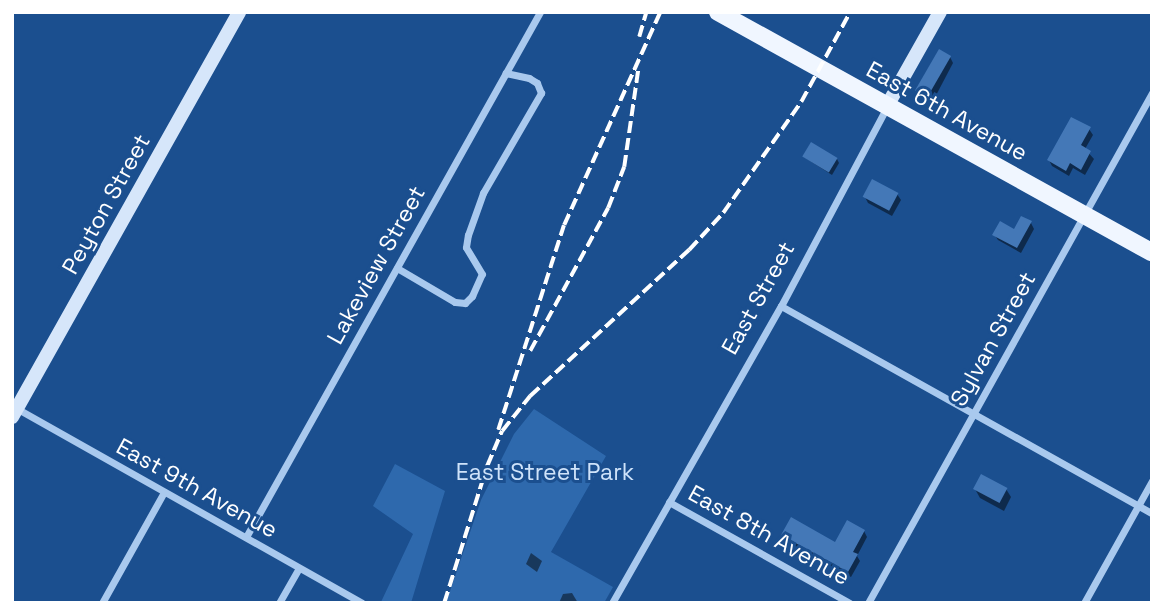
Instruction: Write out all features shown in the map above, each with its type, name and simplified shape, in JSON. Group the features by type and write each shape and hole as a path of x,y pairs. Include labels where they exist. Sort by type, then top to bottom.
{"main road":[{"name":"East 6th Avenue","path":"718,12 1152,253"}],"street":[{"name":"Peyton Street","path":"14,411 239,12"},
{"name":"Lakeview Street","path":"246,537 540,12"},
{"name":"East Street","path":"612,603 780,306 940,12"},
{"path":"397,268 455,302 465,303 472,296 482,274 466,247 468,235 483,193 541,93 537,83 529,78 506,73"},
{"name":"Sylvan Street","path":"868,603 1152,93"},
{"path":"780,306 1152,513"},
{"name":"East 9th Avenue","path":"14,411 362,603"},
{"path":"1084,603 1152,481"},
{"path":"102,603 164,492"},
{"name":"East 8th Avenue","path":"669,502 850,603"},
{"path":"279,603 299,568"}],"green space":[{"name":"East Street Park","path":"534,409 606,456 551,552 613,587 604,603 446,603 481,500 514,434"},
{"path":"395,464 445,491 411,603 381,602 413,534 373,506"}],"building":[{"path":"939,49 951,56 927,98 915,91"},
{"path":"1071,117 1091,127 1081,145 1091,151 1081,170 1070,163 1066,171 1047,160"},
{"path":"811,142 838,158 829,173 802,157"},
{"path":"872,179 898,193 889,211 863,197"},
{"path":"1021,216 1032,221 1017,248 992,235 1000,221 1014,229"},
{"path":"981,474 1007,488 1000,503 973,489"},
{"path":"791,517 835,542 847,520 865,530 853,552 858,554 848,572 781,535"}],"railway":[{"path":"639,37 646,12"},
{"path":"498,430 564,225 660,12"},
{"path":"444,603 487,466 502,431 530,396 689,250 723,213 801,102 850,12"},
{"path":"530,351 608,208 624,167 638,70"}]}
